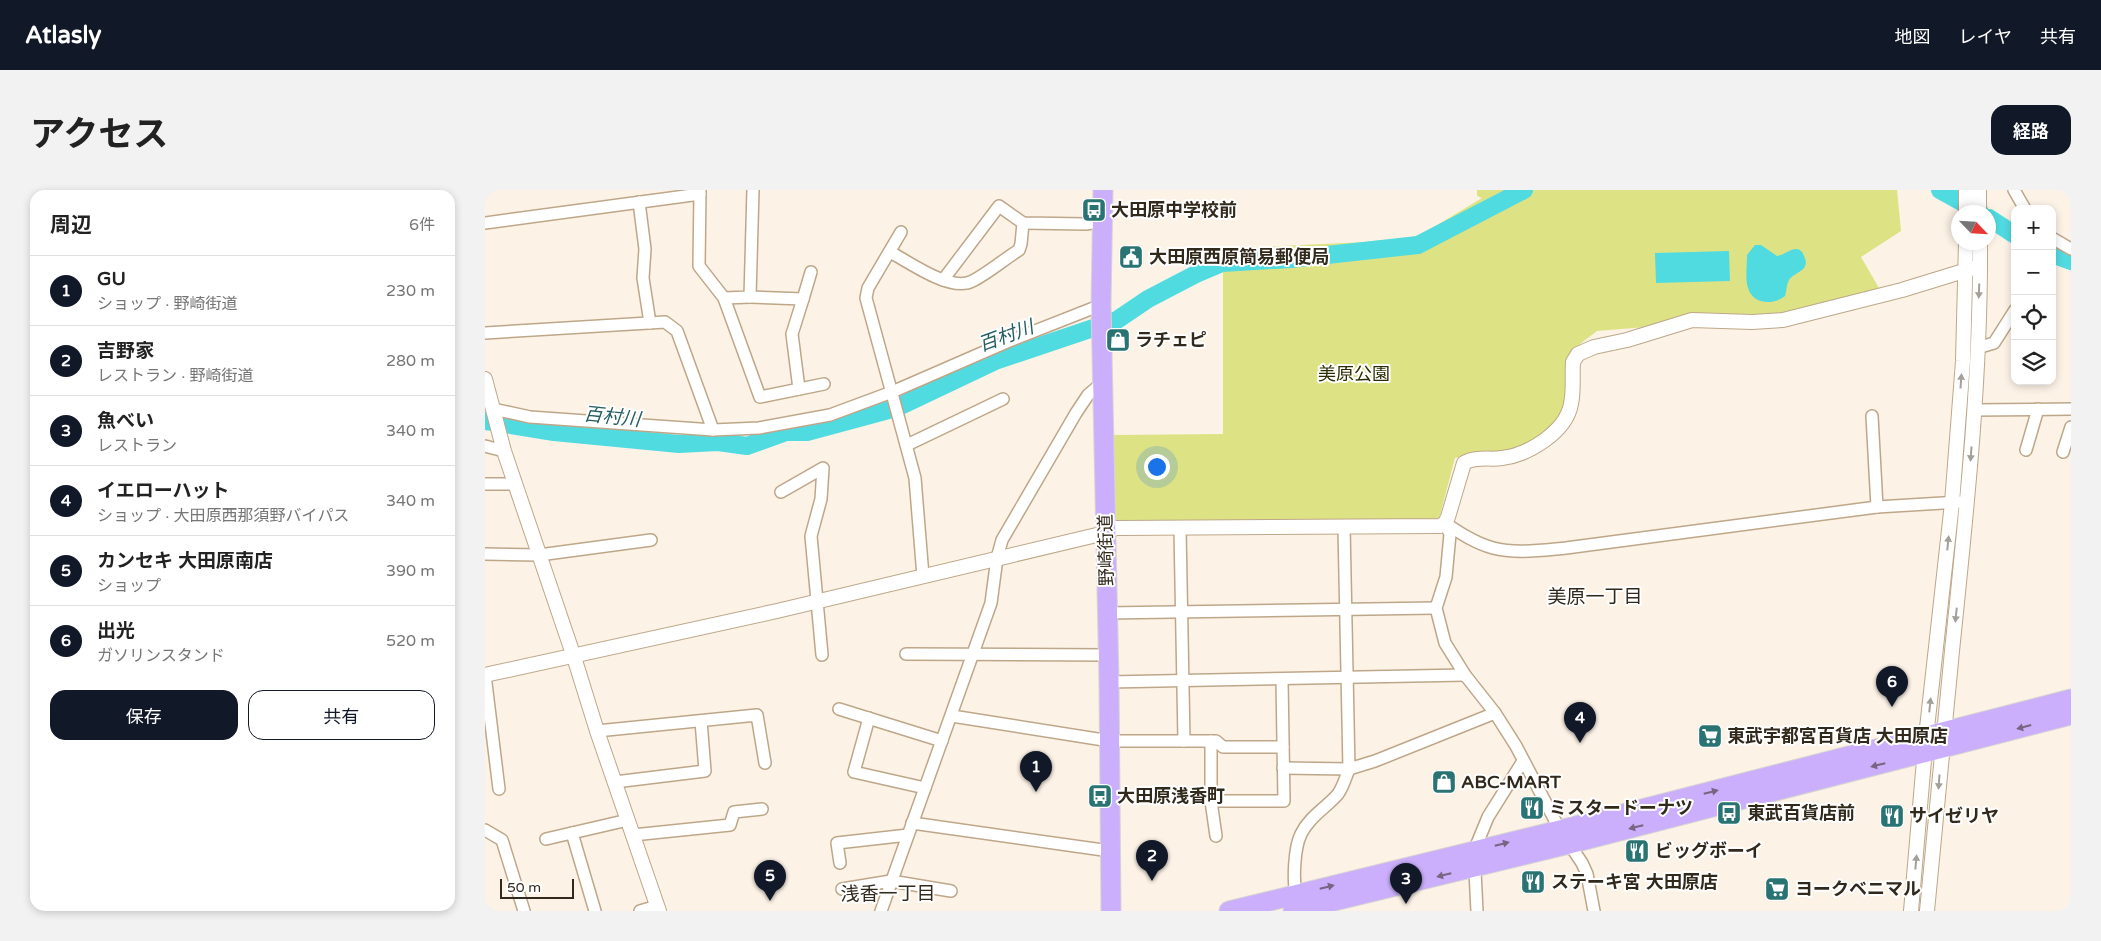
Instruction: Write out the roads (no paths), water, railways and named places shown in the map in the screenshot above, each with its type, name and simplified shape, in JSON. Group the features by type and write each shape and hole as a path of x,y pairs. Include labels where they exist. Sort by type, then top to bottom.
{"highway":[{"name":"野崎街道","path":"1103,190 1101,310 1110,741 1111,911"},
{"path":"1934,743 2071,699"},
{"path":"1229,911 1294,903 1934,743 2071,715"}],"street":[{"path":"750,297 753,190"},
{"path":"2014,190 2023,205"},
{"path":"485,223 700,192 699,266 724,298 760,397 824,384"},
{"path":"1968,205 1973,192"},
{"path":"1973,192 1977,205"},
{"path":"639,202 645,249 643,278 650,323"},
{"path":"943,280 999,206 1023,223 1086,224 1103,221"},
{"path":"890,252 943,280 955,284 969,283 1019,250 1023,223"},
{"path":"901,232 868,288 866,298 915,478 923,576"},
{"path":"2056,240 2071,249"},
{"path":"1911,911 1968,501 1977,348 1973,268 1968,250"},
{"path":"1927,911 1934,743 1952,504 1963,361 1973,268 1978,250"},
{"path":"499,789 485,675 574,657 818,601 1105,533 1116,528 1440,526 1445,523 1448,517 1464,463 1470,460 1504,458 1520,454 1552,434 1561,425 1569,414 1571,404 1573,362 1578,354 1584,351 1692,320 1752,322 1783,320 1903,290 1973,268"},
{"path":"799,389 792,334 811,272"},
{"path":"724,298 750,297 803,300"},
{"path":"491,405 531,417 713,430 759,428 830,415 892,392 1007,342 1101,310"},
{"path":"1977,348 1994,343 2011,316"},
{"path":"485,333 665,322 677,332 713,430"},
{"path":"485,379 502,446 658,909 640,911"},
{"path":"881,911 991,603 997,558 1009,526 1088,395 1103,382"},
{"path":"907,445 1003,399"},
{"path":"2026,450 2039,409"},
{"path":"1974,410 2071,409"},
{"path":"1872,416 1877,507"},
{"path":"2063,452 2071,428"},
{"path":"485,446 502,446"},
{"path":"781,492 823,468 821,500 811,536 822,655"},
{"path":"485,484 515,484"},
{"path":"1445,523 1473,540 1494,548 1529,551 1651,538 1877,507 1952,504 1968,501"},
{"path":"1445,523 1450,534 1446,576 1436,608 1445,643 1465,675 1495,713 1564,837 1587,874 1594,911"},
{"path":"1294,903 1293,884 1297,849 1301,834 1316,814 1339,793 1349,769 1345,527"},
{"path":"1180,529 1184,741"},
{"path":"485,554 539,555 651,540"},
{"path":"1107,613 1436,608"},
{"path":"906,654 1108,655"},
{"path":"1109,682 1465,675"},
{"path":"1211,801 1284,801 1281,680"},
{"path":"839,709 942,741"},
{"path":"1283,768 1349,769 1375,761 1495,713"},
{"path":"597,731 757,715 765,763"},
{"path":"952,716 1110,741 1211,740 1223,747 1283,747"},
{"path":"869,718 854,772 925,788"},
{"path":"615,782 705,771 701,721"},
{"path":"1211,740 1211,801 1216,836"},
{"path":"1477,911 1475,859 1488,817 1523,761"},
{"path":"633,835 730,825 734,812 762,809"},
{"path":"546,839 627,820"},
{"path":"912,823 1110,851"},
{"path":"485,830 502,840 524,911"},
{"path":"572,833 595,911"},
{"path":"840,863 837,843 908,835"},
{"path":"841,889 891,881 951,891"}],"water":[{"path":"1755,245 1761,245 1777,256 1796,249 1800,250 1804,255 1806,265 1789,280 1785,296 1780,299 1764,302 1754,298 1748,288 1747,255"},
{"path":"1729,251 1730,281 1656,283 1655,253"}],"waterway":[{"name":"百村川","path":"485,421 554,432 679,444 718,442 747,446 786,432 807,432 896,408 995,361 1117,320 1148,299 1222,263 1291,259 1418,245 1524,190"},
{"name":"百村川","path":"1940,190 1967,205"},
{"name":"百村川","path":"1996,223 2011,232"},
{"name":"百村川","path":"2056,255 2071,261"}],"place":[{"name":"大田原中学校前","path":"1094,210"},
{"name":"大田原西原簡易郵便局","path":"1131,257"},
{"name":"ラチェピ","path":"1118,340"},
{"name":"出光","path":"1892,707"},
{"name":"東武宇都宮百貨店 大田原店","path":"1710,736"},
{"name":"イエローハット","path":"1580,743"},
{"name":"ABC-MART","path":"1444,782"},
{"name":"GU","path":"1036,792"},
{"name":"大田原浅香町","path":"1100,796"},
{"name":"ミスタードーナツ","path":"1532,808"},
{"name":"東武百貨店前","path":"1729,813"},
{"name":"サイゼリヤ","path":"1892,816"},
{"name":"ビッグボーイ","path":"1637,851"},
{"name":"吉野家","path":"1152,881"},
{"name":"ステーキ宮 大田原店","path":"1533,882"},
{"name":"ヨークベニマル","path":"1777,889"},
{"name":"カンセキ 大田原南店","path":"770,901"},
{"name":"魚べい","path":"1406,904"}],"district":[{"name":"美原一丁目","path":"1595,597"},
{"name":"浅香一丁目","path":"888,894"}],"park label":[{"name":"美原公園","path":"1354,374"}]}
